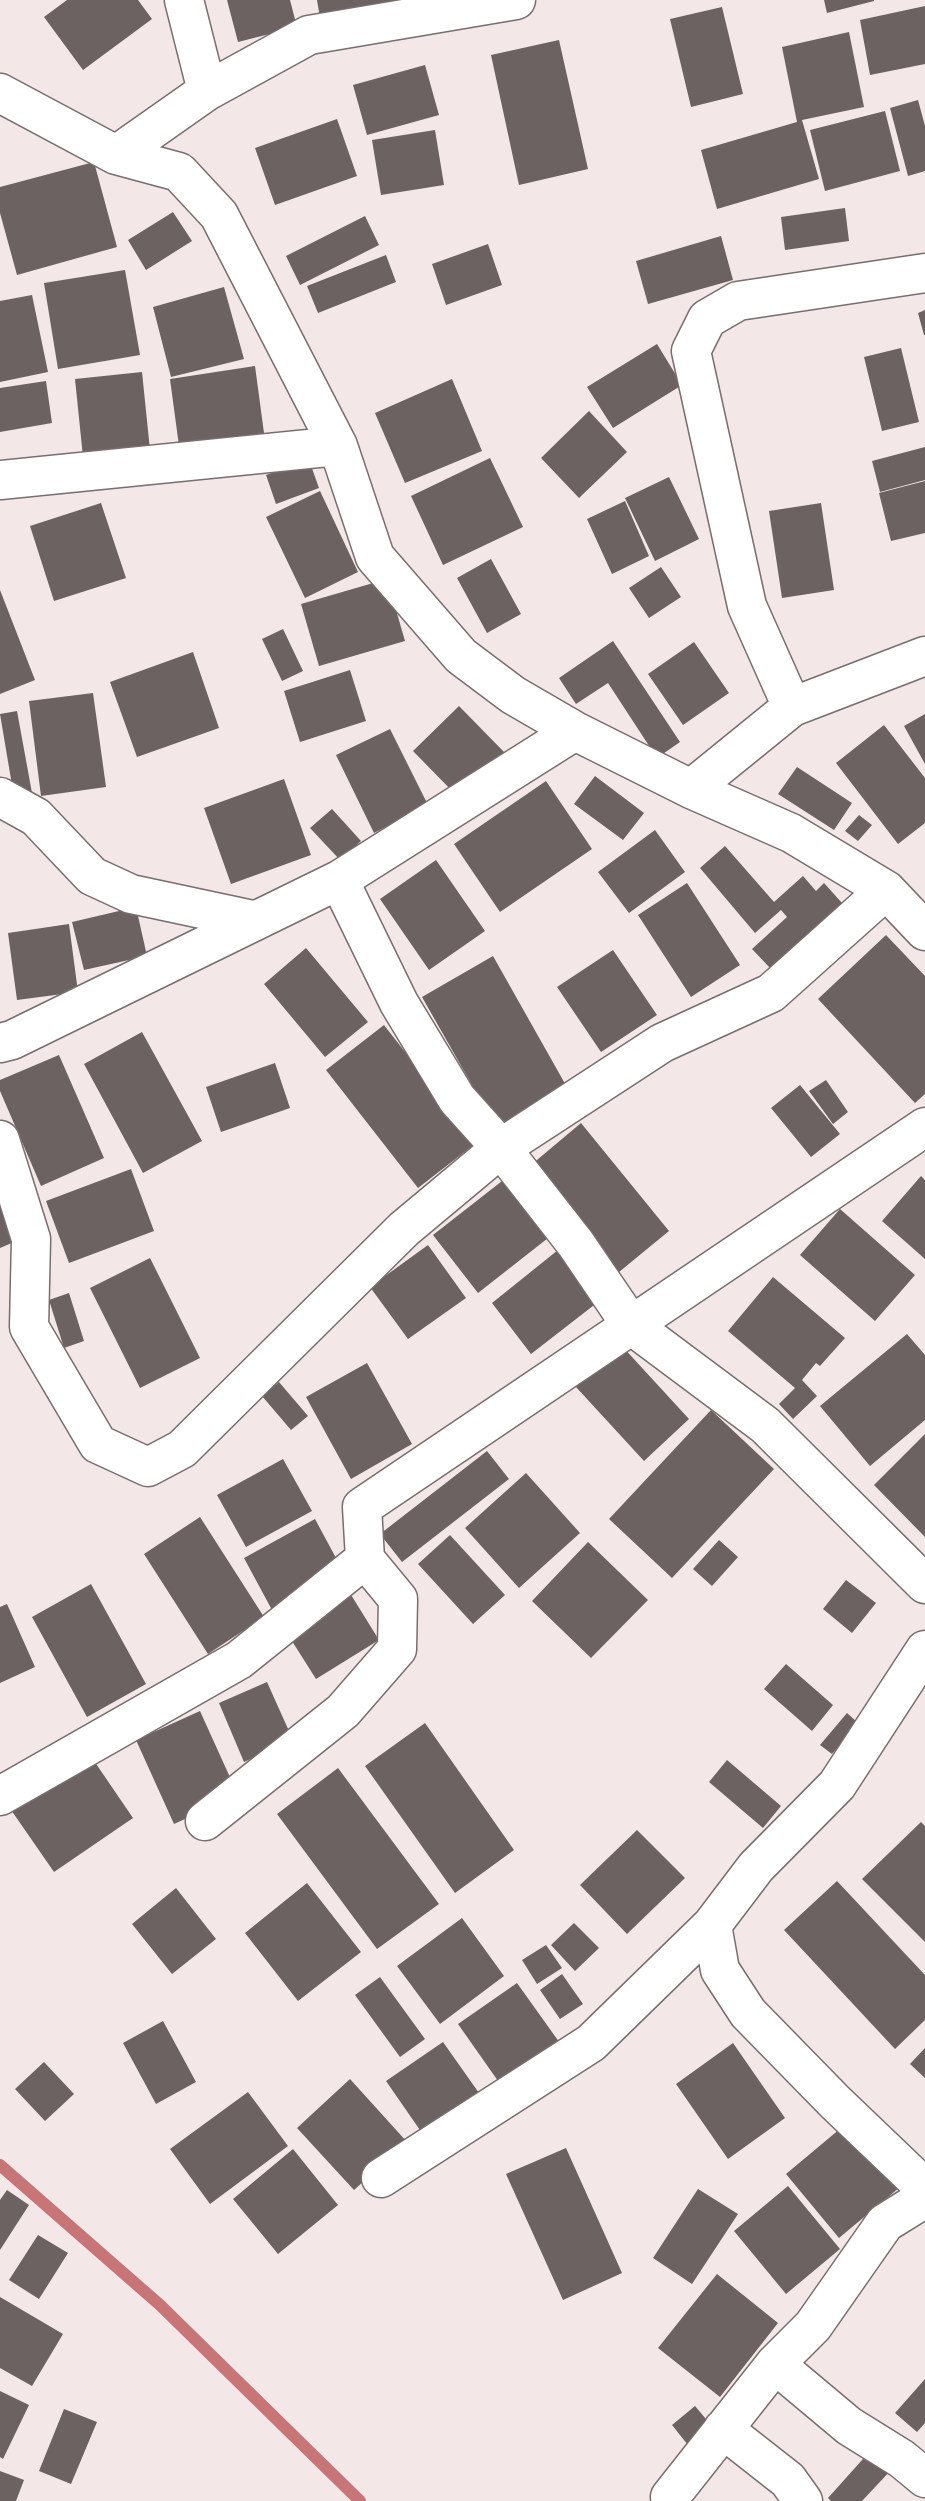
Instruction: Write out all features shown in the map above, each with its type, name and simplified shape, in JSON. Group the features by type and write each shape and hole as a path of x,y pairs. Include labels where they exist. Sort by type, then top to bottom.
{"street":[{"path":"184,0 207,91"},
{"path":"116,155 207,91 309,35 516,0"},
{"path":"0,93 116,155 179,172 219,215 338,446 375,556 461,656 513,695 575,731 691,789 791,833 886,890 925,931"},
{"path":"792,707 747,606 691,351 707,319 738,301 925,274"},
{"path":"0,480 338,446"},
{"path":"691,789 792,707 925,656"},
{"path":"0,1042 12,1040 339,880 575,731"},
{"path":"0,797 36,817 92,876 131,894 253,920"},
{"path":"339,880 399,1003 457,1100 501,1148 576,1244 631,1325 765,1425 925,1584"},
{"path":"0,1140 31,1238 29,1327 97,1444 148,1467 181,1449 404,1229 501,1148 662,1043 771,993 886,890"},
{"path":"205,1821 343,1711 397,1649 398,1600 365,1559 362,1507 925,1127"},
{"path":"0,1796 239,1660 365,1559"},
{"path":"381,2178 591,2043 712,1926 756,1867 837,1785 925,1650"},
{"path":"712,1926 720,1970 748,2013 835,2102 925,2188"},
{"path":"670,2497 775,2364 813,2326 886,2223 925,2198"},
{"path":"775,2364 849,2426 902,2459 925,2478"},
{"path":"723,2429 789,2480 803,2501"}],"building":[{"path":"67,0 138,0 152,19 83,70 44,17"},
{"path":"227,0 290,0 297,27 238,42"},
{"path":"317,0 406,0 320,18"},
{"path":"824,0 874,0 874,1 827,13"},
{"path":"925,6 925,64 870,75 860,20"},
{"path":"722,7 743,94 691,107 670,19"},
{"path":"849,32 864,107 802,120 819,179 717,209 701,150 797,122 782,47"},
{"path":"559,40 588,169 519,185 491,55"},
{"path":"425,65 439,115 367,135 353,85"},
{"path":"918,100 925,126 925,171 908,176 890,108"},
{"path":"885,111 900,171 825,191 810,130"},
{"path":"337,119 357,176 275,205 255,148"},
{"path":"435,130 444,185 381,195 372,140"},
{"path":"94,162 117,247 17,275 0,213 0,187"},
{"path":"845,208 849,241 785,250 781,217"},
{"path":"173,212 192,241 146,270 128,240"},
{"path":"365,216 379,245 300,285 286,256"},
{"path":"721,236 733,280 648,304 636,261"},
{"path":"488,244 502,285 446,305 432,264"},
{"path":"386,255 396,282 318,313 307,286"},
{"path":"125,270 140,355 58,369 44,283"},
{"path":"224,287 244,359 171,377 153,307"},
{"path":"32,295 48,372 0,382 0,301"},
{"path":"925,310 925,335 924,335 918,313"},
{"path":"657,344 682,385 613,428 587,387"},
{"path":"901,348 919,422 882,431 864,357"},
{"path":"255,366 264,433 179,446 170,379"},
{"path":"142,372 150,450 83,457 75,379"},
{"path":"452,379 482,451 405,483 375,413"},
{"path":"46,381 52,423 0,432 0,388"},
{"path":"589,411 627,452 579,498 541,458"},
{"path":"925,447 925,480 880,492 872,461"},
{"path":"490,458 523,527 443,565 411,496"},
{"path":"309,460 319,488 276,504 266,475"},
{"path":"669,477 699,539 655,561 625,498"},
{"path":"925,481 925,533 891,541 879,493"},
{"path":"320,491 358,572 305,598 266,517"},
{"path":"625,501 649,556 612,574 587,519"},
{"path":"101,503 126,578 54,601 30,526"},
{"path":"821,503 834,590 782,598 769,511"},
{"path":"491,559 521,614 487,633 457,578"},
{"path":"661,567 681,597 649,618 629,588"},
{"path":"387,579 405,641 319,666 301,604"},
{"path":"0,590 35,680 0,694"},
{"path":"283,629 303,671 282,681 262,639"},
{"path":"613,641 680,742 657,758 608,683 576,704 559,678"},
{"path":"694,642 729,693 683,725 648,674"},
{"path":"193,652 219,728 137,757 110,682"},
{"path":"350,670 366,721 300,742 284,691"},
{"path":"93,693 106,787 41,796 29,701"},
{"path":"459,706 504,752 458,797 413,751"},
{"path":"17,711 32,793 14,797 0,714"},
{"path":"925,714 925,764 904,726"},
{"path":"884,725 925,778 925,823 898,844 836,763"},
{"path":"390,729 428,805 374,833 336,755"},
{"path":"797,767 852,803 834,830 778,794"},
{"path":"595,776 644,813 623,840 574,804"},
{"path":"284,779 311,855 231,884 204,808"},
{"path":"546,781 592,849 500,912 454,844"},
{"path":"332,809 361,841 340,860 310,828"},
{"path":"859,815 872,825 858,841 845,831"},
{"path":"655,830 685,872 629,913 598,872"},
{"path":"725,846 774,902 803,876 816,891 824,883 842,903 771,969 752,949 787,917 781,910 755,933 700,868"},
{"path":"436,860 485,931 429,970 380,899"},
{"path":"687,883 740,965 691,997 638,915"},
{"path":"136,907 147,956 84,970 72,922"},
{"path":"69,924 78,992 17,1000 8,933"},
{"path":"886,935 925,976 925,1094 915,1103 818,999"},
{"path":"306,948 368,1022 325,1057 264,984"},
{"path":"613,950 657,1015 601,1052 557,987"},
{"path":"493,956 568,1089 497,1129 422,997"},
{"path":"384,1025 476,1143 418,1188 326,1070"},
{"path":"142,1032 202,1141 143,1173 84,1064"},
{"path":"59,1055 104,1158 41,1186 0,1091 0,1080"},
{"path":"275,1063 290,1108 221,1132 206,1087"},
{"path":"826,1080 848,1112 833,1124 809,1091"},
{"path":"800,1085 840,1134 811,1157 771,1108"},
{"path":"581,1123 669,1231 619,1272 531,1165"},
{"path":"131,1169 154,1231 69,1263 46,1201"},
{"path":"511,1174 557,1231 478,1293 433,1235"},
{"path":"921,1176 925,1180 925,1259 882,1221"},
{"path":"0,1180 21,1239 0,1248"},
{"path":"840,1209 915,1275 875,1321 800,1255"},
{"path":"428,1245 466,1298 408,1339 370,1287"},
{"path":"558,1250 598,1302 531,1354 492,1303"},
{"path":"150,1258 200,1358 140,1388 90,1288"},
{"path":"773,1277 845,1338 820,1366 816,1363 802,1380 817,1396 793,1419 779,1404 795,1388 728,1331"},
{"path":"69,1293 84,1341 64,1348 49,1300"},
{"path":"907,1334 925,1355 925,1420 870,1466 820,1406"},
{"path":"621,1345 689,1419 644,1461 576,1387"},
{"path":"367,1363 412,1444 351,1479 306,1397"},
{"path":"279,1382 308,1416 291,1430 262,1396"},
{"path":"711,1410 774,1469 672,1578 609,1519"},
{"path":"925,1434 925,1537 874,1485"},
{"path":"487,1451 509,1479 402,1562 380,1534"},
{"path":"283,1459 312,1511 246,1547 217,1495"},
{"path":"526,1473 580,1533 519,1588 465,1528"},
{"path":"200,1517 264,1617 208,1654 144,1554"},
{"path":"315,1519 343,1571 272,1610 244,1558"},
{"path":"450,1535 505,1595 473,1624 418,1564"},
{"path":"719,1540 738,1557 712,1586 693,1569"},
{"path":"588,1542 648,1600 591,1658 532,1601"},
{"path":"846,1580 876,1603 852,1633 823,1609"},
{"path":"91,1584 146,1684 87,1717 32,1617"},
{"path":"348,1590 379,1640 316,1679 285,1630"},
{"path":"7,1604 35,1667 0,1683 0,1607"},
{"path":"786,1664 833,1705 812,1731 764,1689"},
{"path":"267,1682 293,1740 244,1762 219,1703"},
{"path":"200,1711 238,1795 174,1824 136,1740"},
{"path":"847,1713 858,1723 832,1754 820,1745"},
{"path":"425,1723 514,1850 455,1893 365,1766"},
{"path":"88,1752 133,1818 54,1872 9,1807"},
{"path":"727,1760 781,1806 763,1828 709,1782"},
{"path":"338,1768 439,1904 377,1949 277,1814"},
{"path":"921,1822 925,1826 925,1942 862,1879"},
{"path":"637,1830 685,1878 627,1934 580,1885"},
{"path":"837,1881 925,1975 925,2020 895,2049 784,1930"},
{"path":"307,1883 361,1952 298,2001 245,1933"},
{"path":"176,1888 216,1939 172,1974 132,1924"},
{"path":"462,1918 504,1976 440,2024 397,1966"},
{"path":"574,1923 599,1948 575,1971 551,1945"},
{"path":"546,1945 562,1968 537,1984 522,1960"},
{"path":"562,1974 583,2004 560,2019 540,1990"},
{"path":"380,1977 425,2039 400,2057 355,1995"},
{"path":"517,1983 562,2046 503,2088 458,2024"},
{"path":"163,2021 196,2082 156,2104 123,2043"},
{"path":"443,2042 479,2093 422,2133 386,2081"},
{"path":"733,2043 785,2118 728,2159 676,2084"},
{"path":"925,2048 925,2078 910,2064"},
{"path":"44,2062 74,2094 45,2121 15,2089"},
{"path":"350,2079 407,2142 354,2190 297,2128"},
{"path":"248,2092 288,2146 210,2204 170,2149"},
{"path":"847,2123 900,2187 839,2238 786,2174"},
{"path":"566,2148 622,2273 563,2300 506,2174"},
{"path":"293,2149 338,2205 278,2254 233,2199"},
{"path":"788,2186 840,2249 786,2294 734,2231"},
{"path":"698,2189 738,2214 692,2284 653,2258"},
{"path":"7,2190 29,2205 0,2250 0,2200"},
{"path":"38,2235 68,2253 39,2299 9,2280"},
{"path":"717,2274 778,2323 720,2397 658,2348"},
{"path":"0,2297 63,2334 32,2386 0,2368"},
{"path":"925,2379 925,2423 917,2432 895,2413"},
{"path":"0,2391 29,2405 3,2459 0,2457"},
{"path":"695,2406 716,2431 692,2450 672,2425"},
{"path":"64,2409 97,2422 71,2484 39,2471"},
{"path":"871,2450 892,2469 862,2501 831,2501 828,2498"},
{"path":"0,2471 24,2480 16,2501 0,2501"}],"waterway":[{"path":"0,2165 160,2305 360,2501"}]}
